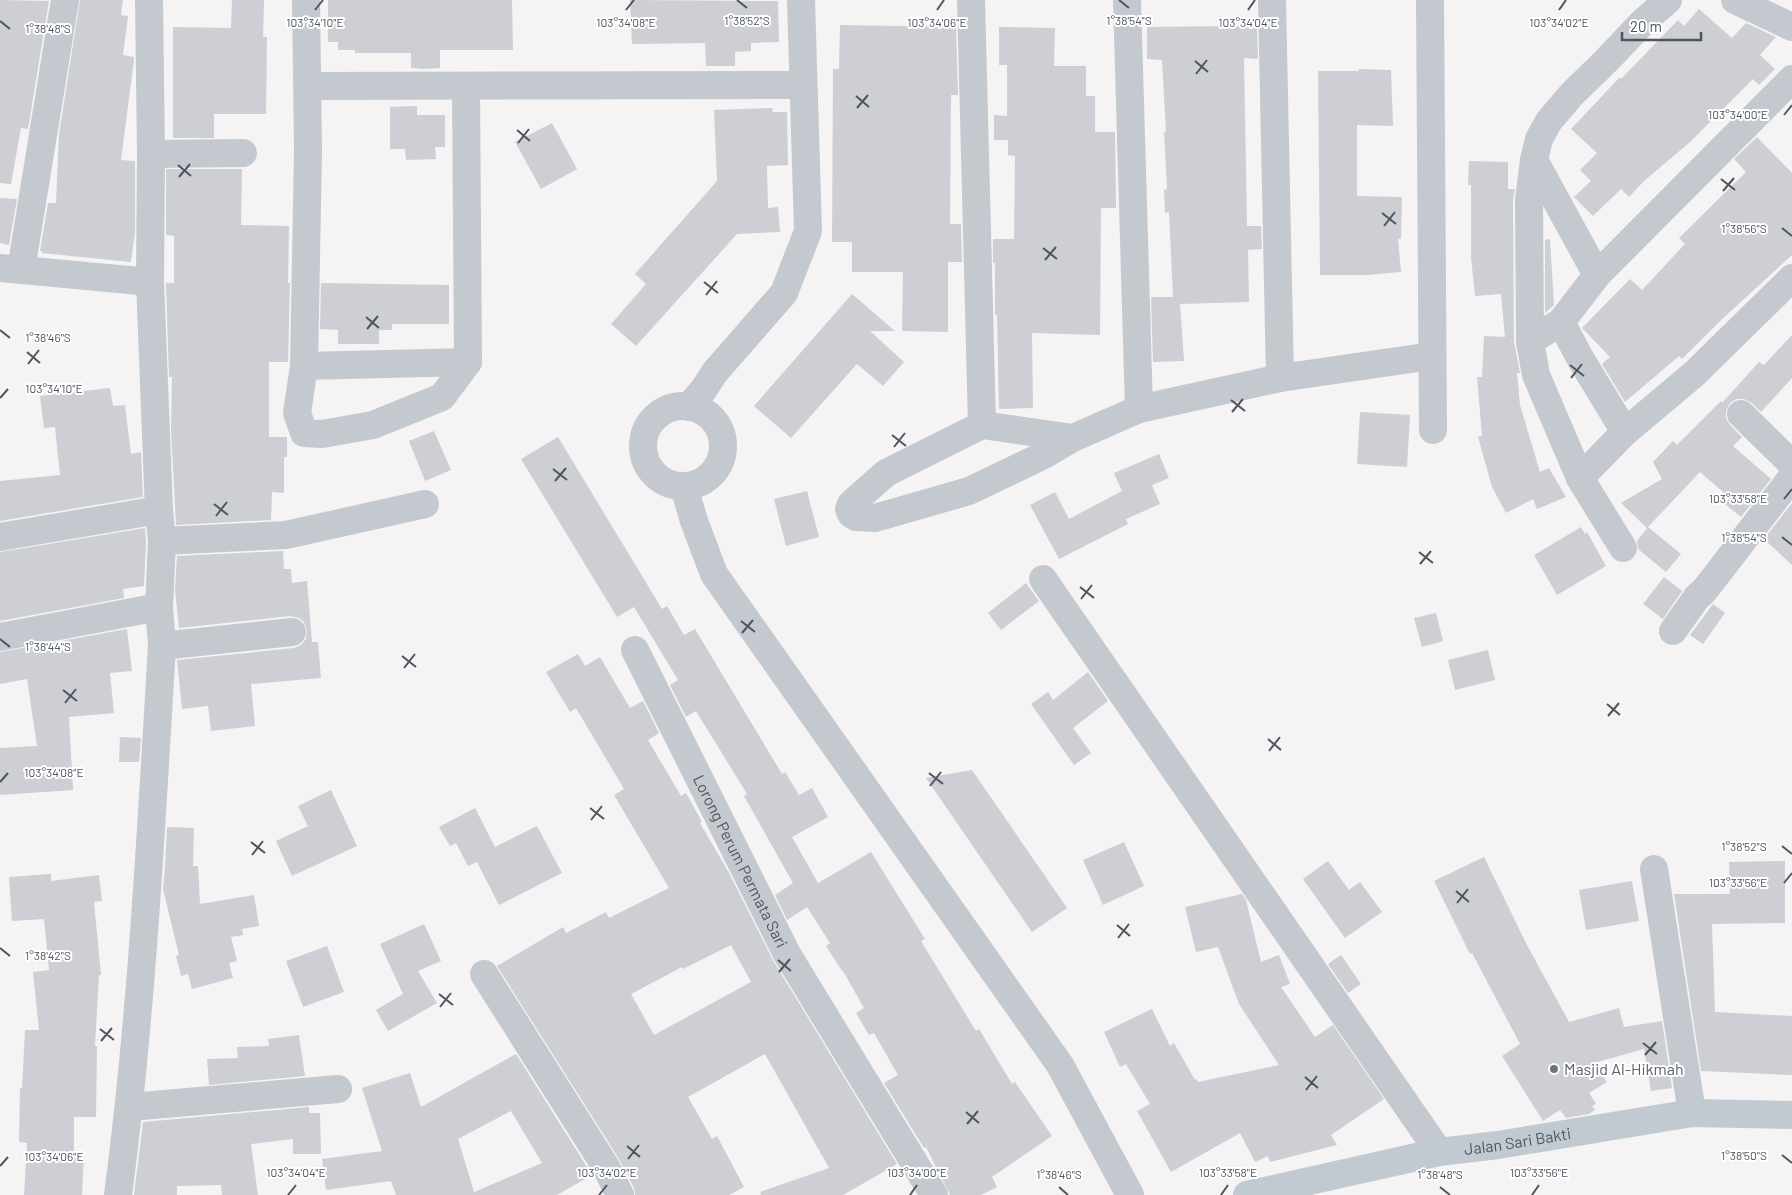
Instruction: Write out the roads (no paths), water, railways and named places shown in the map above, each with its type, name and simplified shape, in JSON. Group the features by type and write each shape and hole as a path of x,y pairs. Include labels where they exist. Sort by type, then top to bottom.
{"main road":[{"name":"Jalan Sari Bakti","path":"1247,1195 1439,1152 1498,1145 1692,1113 1792,1115"}],"street":[{"path":"65,0 10,269 150,282"},
{"path":"118,1195 130,1107 148,886 162,646 159,607 162,541 159,510 150,282 149,0"},
{"path":"306,0 308,86 304,366 297,413 304,434 322,434 373,425 442,397 468,362 466,86"},
{"path":"689,407 704,389 714,372 784,293 808,231 801,0"},
{"path":"971,0 982,425"},
{"path":"1127,0 1139,410"},
{"path":"1272,0 1280,378"},
{"path":"1430,0 1433,430"},
{"path":"1623,548 1580,478 1536,375 1530,341 1530,200 1534,160 1539,139 1549,121 1572,94 1606,61 1648,11 1668,0"},
{"path":"1735,0 1792,27"},
{"path":"1530,341 1561,322 1598,275 1792,79"},
{"path":"308,86 804,85"},
{"path":"151,154 243,153"},
{"path":"1534,160 1598,275"},
{"path":"1580,478 1625,432 1694,374 1792,278"},
{"path":"1561,322 1580,358 1625,432"},
{"path":"1073,438 982,425 886,473 851,504 849,509 851,514 856,517 875,518 970,490 1044,455 1073,438 1139,410 1280,378 1432,356"},
{"path":"304,366 468,362"},
{"path":"672,407 689,407 705,413 716,425 722,440 721,457 714,472 701,482 684,487 668,484 654,474 645,460 642,444 647,428 658,415 672,407"},
{"path":"1741,414 1792,464"},
{"path":"1673,632 1697,597 1704,591 1792,477"},
{"path":"684,487 694,521 714,574 1060,1065 1130,1195"},
{"path":"162,541 286,535 425,504"},
{"path":"0,537 159,510"},
{"path":"1044,579 1439,1152"},
{"path":"0,637 159,607"},
{"path":"162,646 292,632"},
{"name":"Lorong Perum Permata Sari","path":"635,650 788,954 934,1195"},
{"path":"1654,869 1692,1113"},
{"path":"484,974 606,1167 620,1195"},
{"path":"130,1107 338,1089"}],"place":[{"name":"Masjid Al-Hikmah","path":"1554,1069"}]}
